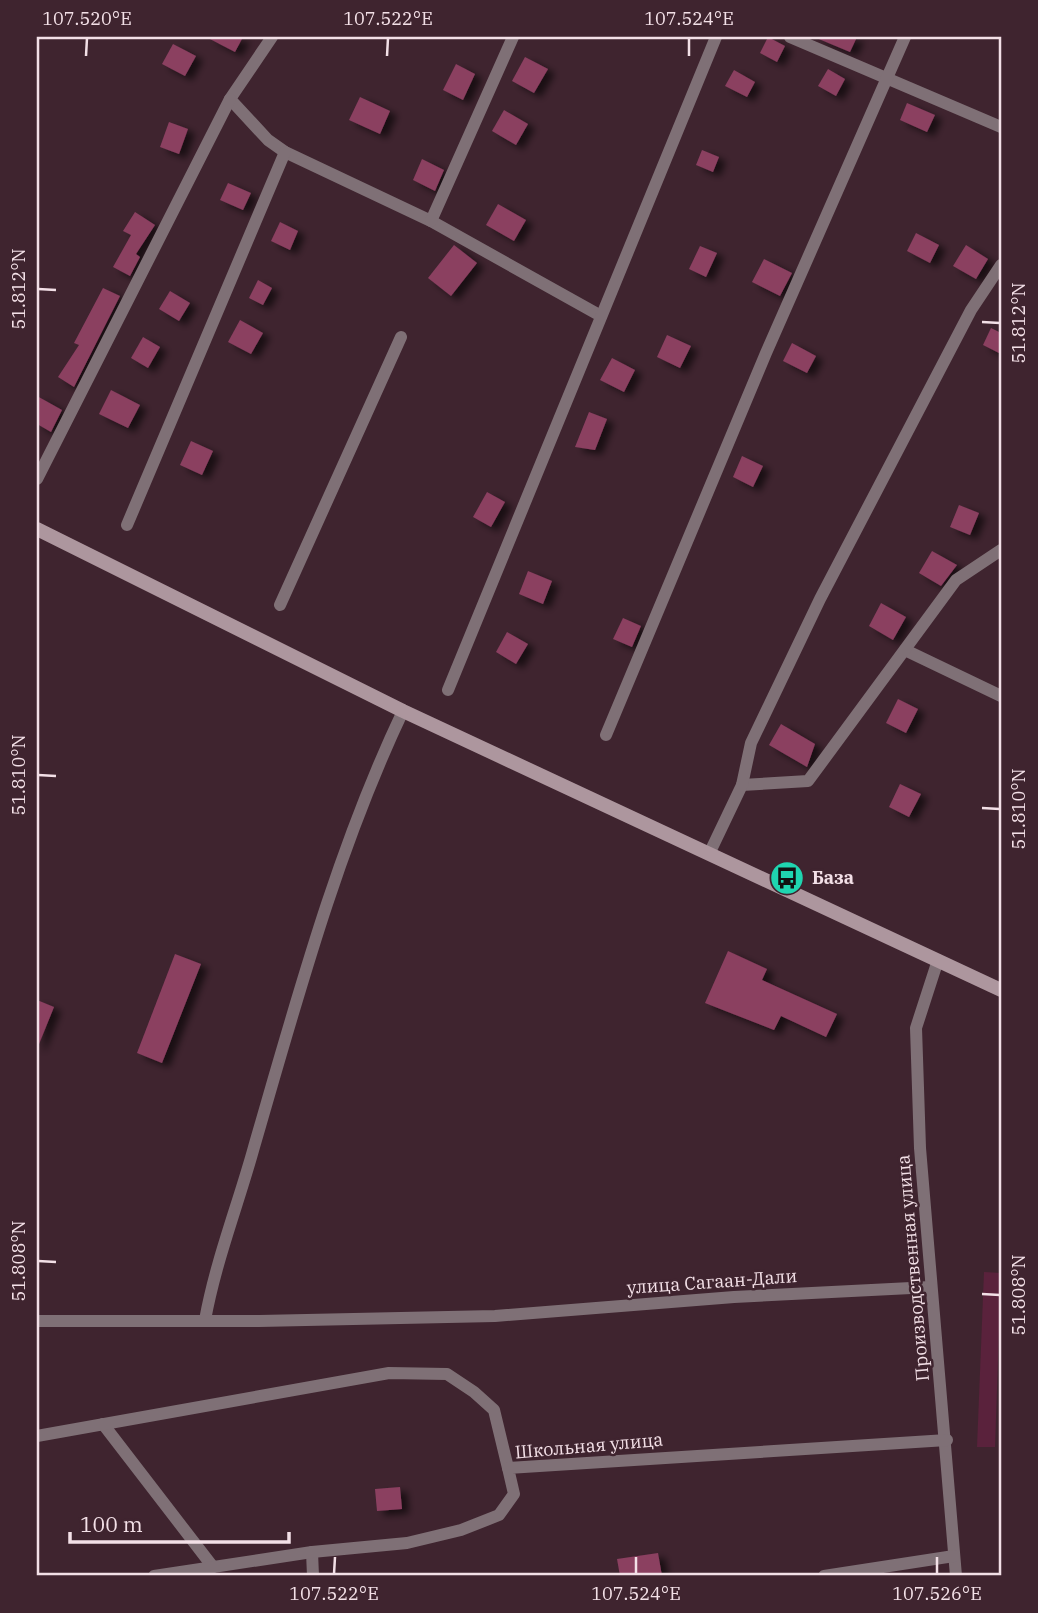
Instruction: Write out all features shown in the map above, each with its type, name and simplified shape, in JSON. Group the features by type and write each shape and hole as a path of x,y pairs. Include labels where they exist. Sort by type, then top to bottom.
{"main road":[{"path":"37,529 403,711 1001,990"}],"street":[{"path":"37,479 230,99 272,37"},
{"path":"431,221 513,37"},
{"path":"448,690 716,37"},
{"path":"790,37 1001,127"},
{"path":"606,735 766,353 905,37"},
{"path":"230,99 268,140 285,152 431,221 601,316"},
{"path":"127,525 285,152"},
{"path":"710,852 741,785 751,743 820,599 971,310 1001,265"},
{"path":"280,605 401,337"},
{"path":"741,785 808,781 956,580 1001,550"},
{"path":"905,650 1001,696"},
{"path":"205,1320 216,1266 254,1149 287,1027 351,834 403,711"},
{"name":"Производственная улица","path":"938,960 916,1028 920,1148 947,1440 956,1576"},
{"name":"улица Сагаан-Дали","path":"37,1321 495,1315 720,1298 931,1287"},
{"path":"37,1436 389,1373 447,1374 494,1410 508,1468"},
{"path":"103,1424 213,1567"},
{"name":"Школьная улица","path":"154,1576 312,1552 408,1543 461,1530 499,1515 514,1494 508,1468 947,1440"},
{"path":"312,1552 313,1576"},
{"path":"824,1576 954,1556"}],"shaded area":[{"path":"984,1272 1001,1273 995,1447 977,1447"}],"building":[{"path":"206,37 243,37 235,52"},
{"path":"768,37 785,46 777,62 760,53"},
{"path":"814,37 857,37 850,52"},
{"path":"173,44 196,56 185,76 162,64"},
{"path":"525,57 548,69 534,93 512,81"},
{"path":"456,64 475,74 463,100 443,90"},
{"path":"828,69 845,79 836,96 818,86"},
{"path":"734,70 755,82 747,97 725,86"},
{"path":"360,97 390,111 380,134 349,120"},
{"path":"907,103 935,115 927,132 900,120"},
{"path":"504,110 528,124 516,145 492,131"},
{"path":"169,122 188,129 179,154 160,147"},
{"path":"702,150 719,157 713,172 696,165"},
{"path":"422,159 444,170 435,191 413,180"},
{"path":"228,183 251,193 243,210 220,200"},
{"path":"498,204 526,220 514,241 486,225"},
{"path":"135,212 155,225 136,254 140,257 130,276 113,267 131,235 123,231"},
{"path":"280,222 298,231 290,250 271,241"},
{"path":"916,233 939,245 930,263 907,251"},
{"path":"454,245 477,263 451,296 428,278"},
{"path":"966,245 988,259 976,279 953,266"},
{"path":"700,246 717,253 706,277 689,269"},
{"path":"764,259 792,273 780,296 752,282"},
{"path":"258,280 272,288 263,305 249,298"},
{"path":"103,288 120,296 74,387 58,377 79,345 74,343"},
{"path":"170,291 190,303 179,321 159,309"},
{"path":"240,320 263,333 251,354 228,342"},
{"path":"991,328 1001,333 1001,354 983,345"},
{"path":"667,335 691,346 680,368 657,357"},
{"path":"143,337 160,347 148,368 131,358"},
{"path":"792,343 816,356 807,373 783,361"},
{"path":"612,358 635,370 624,392 600,380"},
{"path":"111,390 140,405 128,428 99,414"},
{"path":"37,396 62,410 51,432 37,424"},
{"path":"589,412 607,419 595,450 575,447"},
{"path":"191,441 213,451 202,475 180,465"},
{"path":"742,456 763,466 753,487 733,477"},
{"path":"487,492 505,502 491,527 473,517"},
{"path":"959,505 979,513 970,535 950,527"},
{"path":"932,551 957,565 941,586 919,573"},
{"path":"528,571 552,581 543,604 519,594"},
{"path":"881,603 906,617 893,640 869,626"},
{"path":"623,618 641,626 632,647 613,639"},
{"path":"507,632 528,644 516,664 496,652"},
{"path":"898,699 918,709 906,733 886,723"},
{"path":"781,724 815,744 807,767 769,745"},
{"path":"900,784 921,794 909,817 889,807"},
{"path":"728,951 767,969 762,980 837,1014 826,1037 781,1016 774,1030 705,1003"},
{"path":"175,954 201,964 162,1063 137,1053"},
{"path":"37,1000 54,1007 37,1049"},
{"path":"400,1487 402,1509 377,1511 375,1489"},
{"path":"658,1553 662,1576 620,1576 617,1559"}],"place":[{"name":"База","path":"787,878"}]}
